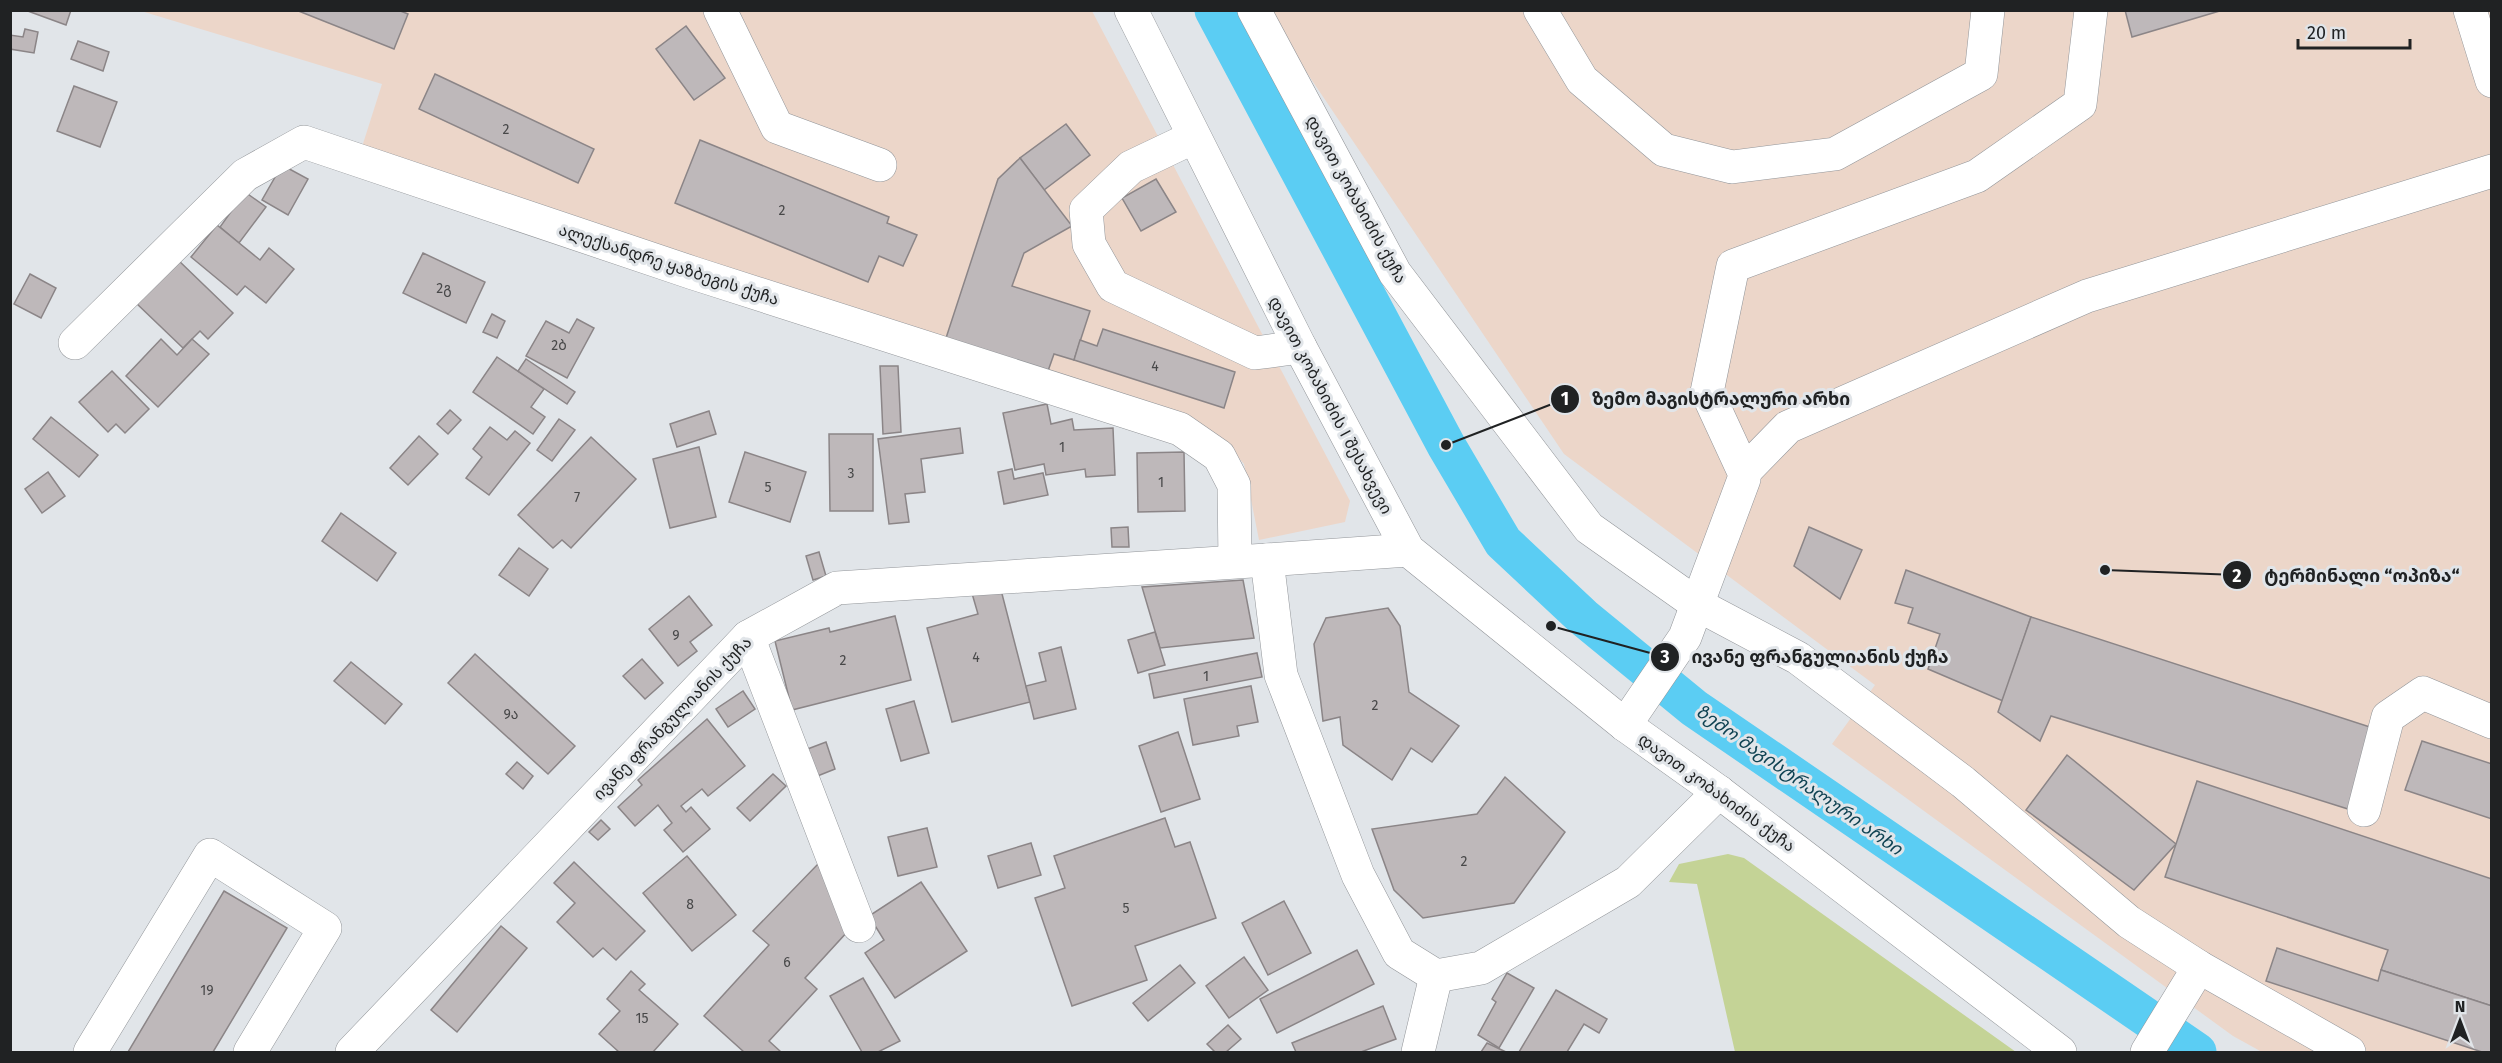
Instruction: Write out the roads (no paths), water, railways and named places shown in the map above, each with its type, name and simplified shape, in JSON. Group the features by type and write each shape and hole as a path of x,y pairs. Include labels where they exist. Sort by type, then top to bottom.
{"street":[{"path":"720,10 777,127 880,165"},
{"name":"დავით კობახიძის I შესახვევი","path":"1131,10 1300,347 1408,550 1625,725"},
{"name":"დავით კობახიძის ქუჩა","path":"1254,10 1402,283 1588,528 1698,604 1685,637 1625,725 1719,792 2060,1053"},
{"path":"1540,10 1582,80 1664,150 1732,167 1834,154 1981,74 1988,10"},
{"path":"1744,472 1707,392 1733,266 1977,176 2080,104 2091,10"},
{"path":"2470,10 2492,81"},
{"path":"1194,137 1131,167 1086,210 1089,244 1113,286 1255,352 1300,347"},
{"name":"ალექსანდრე ყაზბეგის ქუჩა","path":"75,343 245,175 304,142 693,273 1180,429 1219,456 1234,485 1235,561"},
{"path":"2349,1053 2199,967 2129,922 1963,782 1798,658 1698,604 1744,472 1788,427 2087,296 2492,171"},
{"name":"ივანე ფრანგულიანის ქუჩა","path":"352,1053 748,637 837,588 1408,550"},
{"path":"1267,560 1281,675 1358,875 1399,953 1436,976 1481,968 1628,882 1719,792"},
{"path":"748,637 860,927"},
{"path":"2364,810 2388,717 2423,693 2492,722"},
{"path":"90,1053 210,855 325,928 250,1053"},
{"path":"2147,1053 2199,967"},
{"path":"1418,1053 1436,976"}],"waterway":[{"name":"ზემო მაგისტრალური არხი","path":"1214,10 1446,445 1503,542 1583,617 1694,708 2197,1052"}],"place":[{"name":"ზემო მაგისტრალური არხი","path":"1446,445"},
{"name":"ტერმინალი “ოპიზა“","path":"2105,570"},
{"name":"ივანე ფრანგულიანის ქუჩა","path":"1551,626"}]}
